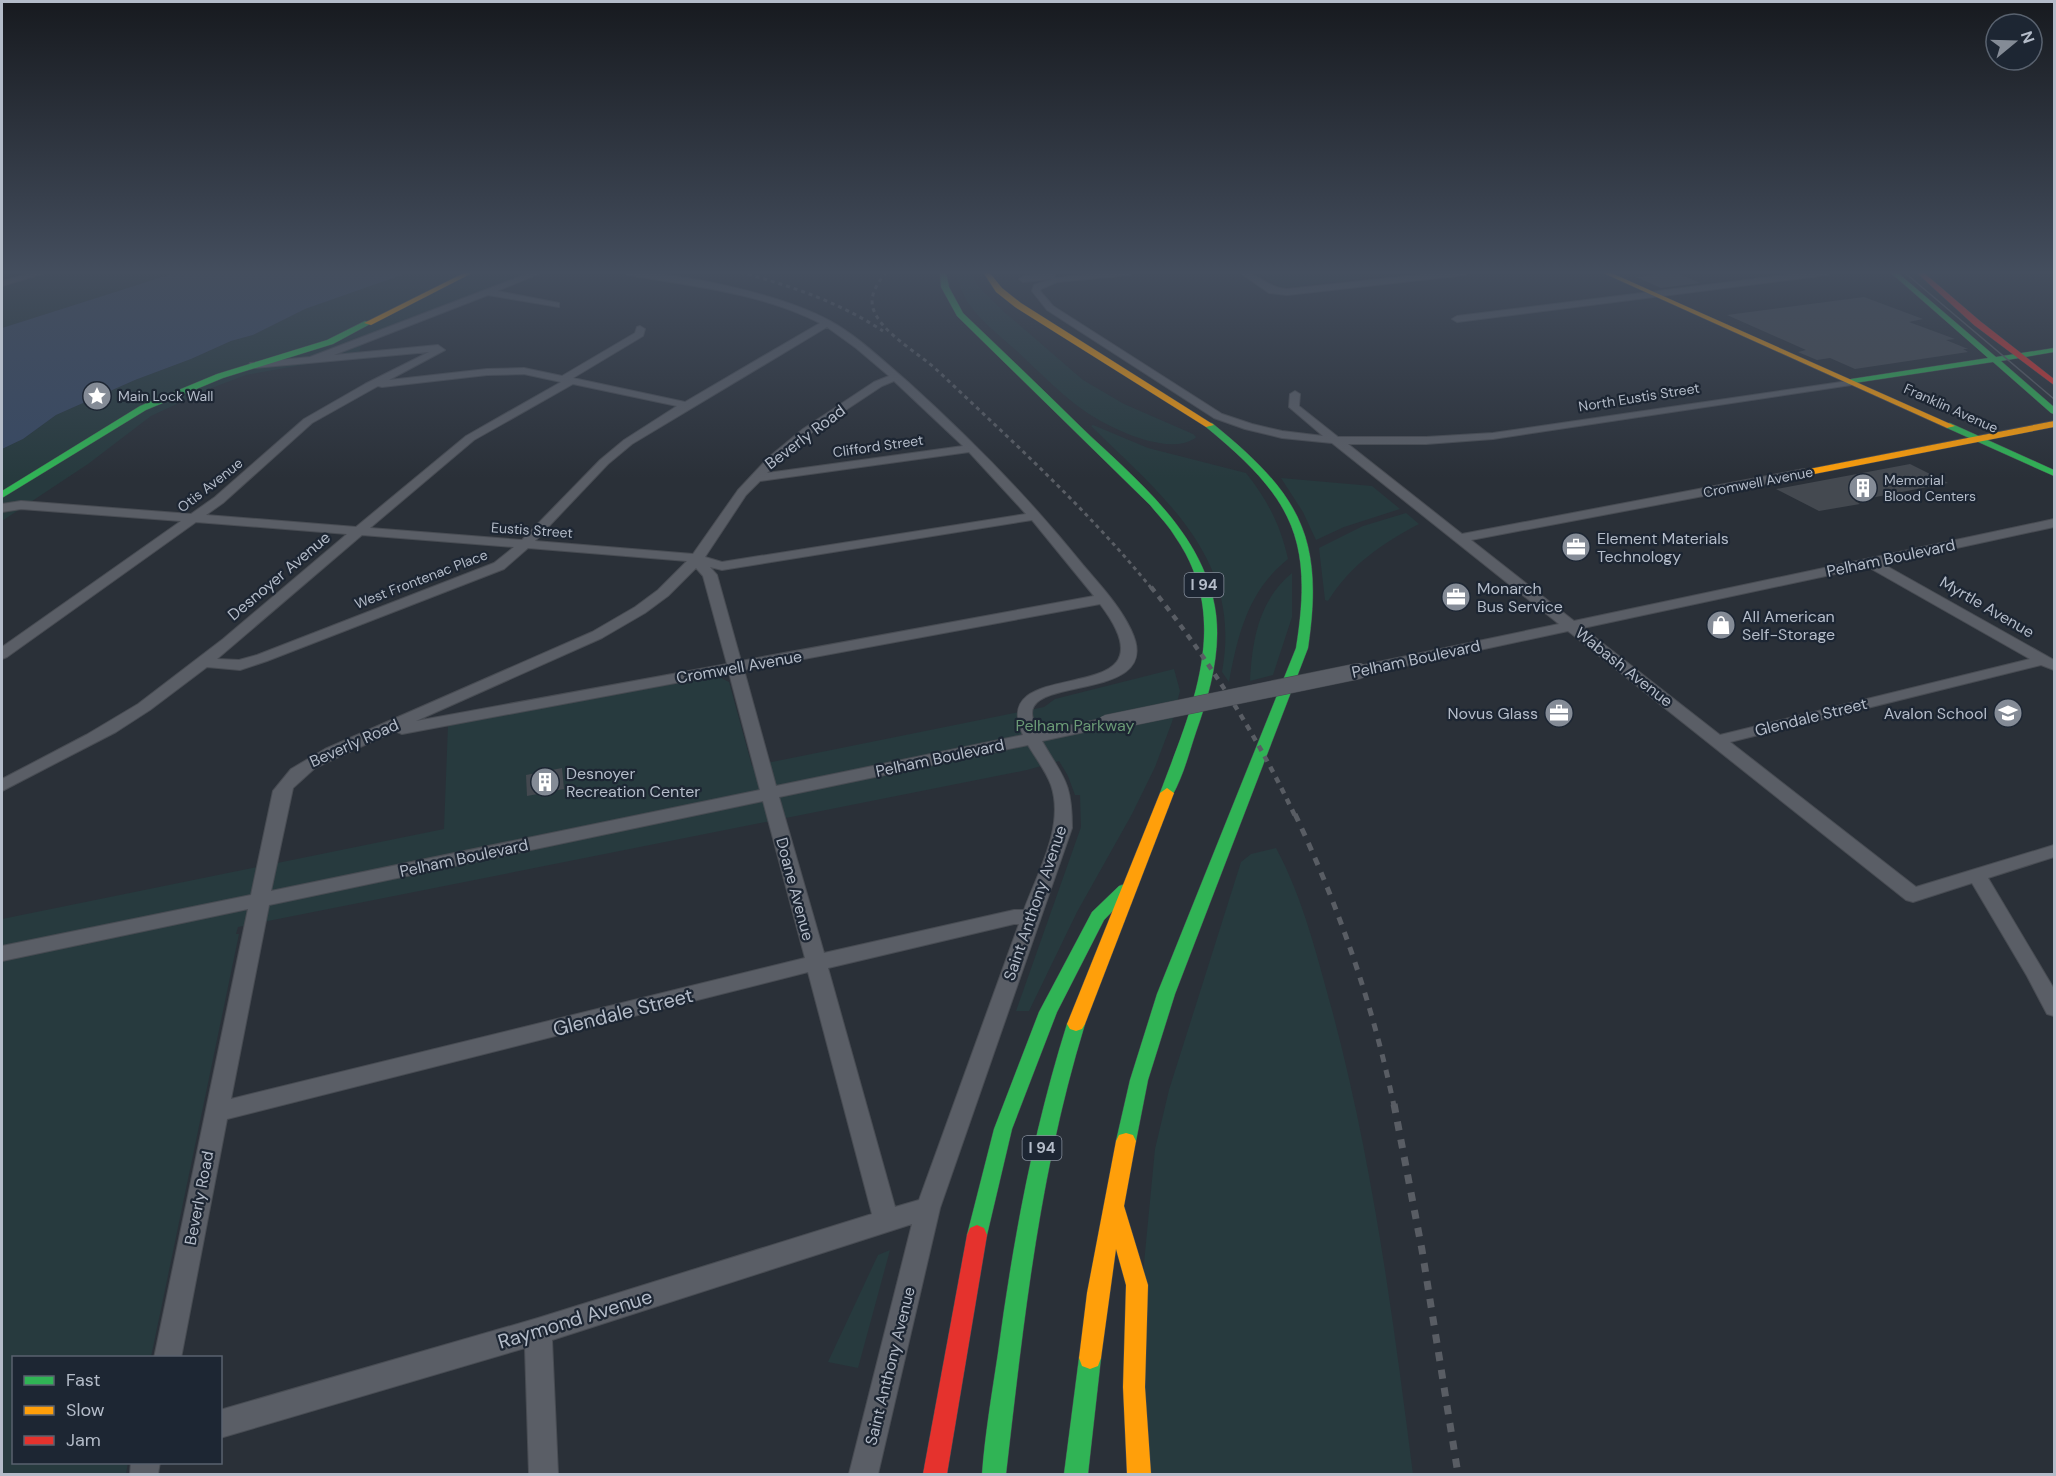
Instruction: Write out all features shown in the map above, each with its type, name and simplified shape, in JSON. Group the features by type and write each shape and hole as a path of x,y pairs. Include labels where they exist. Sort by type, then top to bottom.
{"main road":[{"path":"2,495 144,408 197,384 332,341"},
{"name":"I 94","path":"989,341 1150,498 1182,538 1203,582 1210,612 1212,642 1204,688 1053,1096 1021,1256 994,1474"},
{"path":"1074,341 1191,414 1243,452 1264,474 1282,497 1305,546 1310,599 1308,627 1302,648 1166,994 1139,1080 1114,1200 1090,1350 1076,1474"},
{"name":"Franklin Avenue","path":"1759,341 2055,473"},
{"path":"1974,341 2052,409"},
{"path":"2001,341 2055,383"},
{"name":"North Eustis Street","path":"1851,382 2055,350"},
{"name":"Cromwell Avenue","path":"1804,473 2055,424"},
{"path":"935,1474 973,1250 1003,1129 1048,1012 1098,916 1131,885"},
{"path":"1114,1200 1137,1285 1134,1387 1139,1474"}],"street":[{"path":"311,360 361,341"},
{"path":"254,365 365,355 368,341"},
{"name":"Desnoyer Avenue","path":"2,786 112,727 142,708 204,662 470,438 629,341"},
{"name":"West Frontenac Place","path":"204,662 240,665 262,658 499,566 524,544 610,456 645,430 796,341"},
{"name":"Saint Anthony Avenue","path":"853,341 896,377 971,448 1036,516 1103,600 1128,640 1130,653 1115,672 1097,681 1047,692 1031,700 1024,711 1025,721 1033,738 1059,783 1063,828 928,1208 864,1474"},
{"path":"1101,341 1210,411 1262,430 1334,439"},
{"name":"Otis Avenue","path":"2,654 219,500 309,421 369,386 440,350 438,348 365,355"},
{"path":"369,386 498,371 524,371 686,405"},
{"name":"Beverly Road","path":"167,1356 282,791 290,778 302,767 597,635 663,593 696,560 754,478 773,459 807,431 878,384 896,377"},
{"name":"North Eustis Street","path":"1334,439 1436,440 1521,433 1851,382"},
{"name":"Wabash Avenue","path":"1295,394 1294,407 1913,895 1977,875"},
{"name":"Clifford Street","path":"754,478 971,448"},
{"name":"Cromwell Avenue","path":"1458,536 1804,473"},
{"path":"15,487 21,505"},
{"name":"Eustis Street","path":"2,508 21,505 684,555 722,566 1036,516"},
{"name":"Pelham Boulevard","path":"2,954 769,795 2055,523"},
{"name":"Doane Avenue","path":"696,560 710,575 887,1222"},
{"name":"Myrtle Avenue","path":"1870,562 2049,663"},
{"name":"Cromwell Avenue","path":"375,734 1103,600"},
{"name":"Glendale Street","path":"1719,741 2049,663"},
{"path":"2055,851 1977,875 2055,1008"},
{"name":"Glendale Street","path":"216,1112 816,963 1014,917 1030,918"},
{"name":"Raymond Avenue","path":"222,1423 538,1331 928,1208"},
{"path":"538,1331 544,1474"}],"green space":[{"path":"231,341 362,341 359,353 353,356 246,375 209,389 151,416 88,464 2,521 2,449 23,439 56,415"},
{"path":"1005,341 1038,341 1083,380 1124,404 1196,437 1181,443 1166,444 1133,436 1086,412"},
{"path":"1091,426 1148,448 1246,473 1272,513 1288,559 1274,572 1254,599 1241,630 1229,682 1222,672 1225,632 1221,595 1209,563 1191,533 1170,505"},
{"path":"1281,478 1372,486 1400,509 1344,527 1316,540 1303,512"},
{"path":"1406,513 1419,524 1368,556 1346,576 1328,601 1325,600 1319,548 1363,526"},
{"path":"1292,573 1292,617 1273,675 1250,681 1255,636 1259,622 1272,596"},
{"name":"Pelham Parkway","path":"1174,669 1180,691 1172,722 1155,767 1132,814 1077,912 1029,1011 1016,1011 1081,827 1080,795 1075,795 1059,761 1027,770 238,927 236,934 239,934 151,1356 12,1356 12,1464 128,1464 126,1474 2,1474 2,919 444,829 448,725 717,676 729,682 752,766 1044,707 1055,699"},
{"path":"1276,848 1302,907 1315,948 1359,1125 1389,1299 1413,1474 1150,1474 1146,1441 1142,1284 1155,1149 1169,1090 1241,862 1251,854"},
{"path":"890,1250 858,1368 828,1362 878,1255"}],"water":[{"path":"2,341 231,341 56,415 23,439 2,449"}],"building":[{"path":"1785,341 1948,341 1968,349 1963,349 1968,352 1855,369 1830,358 1817,360 1798,352 1806,350"},
{"name":"Memorial Blood Centers","path":"1910,464 1948,483 1855,501 1860,504 1819,511 1776,489"},
{"name":"Desnoyer Recreation Center","path":"562,768 564,789 527,796 526,775"}],"tram line":[{"path":"1985,341 2054,399"}],"railway":[{"path":"900,341 938,371 1049,477 1102,531 1152,589"},
{"path":"1151,587 1192,641 1230,697 1248,726 1295,816"},
{"path":"1295,814 1326,885 1353,957 1376,1031 1394,1106"},
{"path":"1394,1104 1422,1250 1458,1474"}],"traffic: fast":[{"path":"2,495 143,408 220,376 332,341"},
{"path":"988,341 1154,503 1182,538 1202,578 1208,600 1211,628 1210,655 1198,709 1167,793"},
{"path":"1973,341 2054,411"},
{"path":"1851,382 2054,350"},
{"path":"1126,1141 1139,1080 1166,994 1302,648 1308,611 1309,577 1304,547 1295,520 1281,495 1261,472 1209,425"},
{"path":"1950,426 2054,473"},
{"path":"977,1235 1003,1129 1048,1012 1098,916 1125,890"},
{"path":"994,1474 1015,1303 1033,1191 1059,1079 1076,1024"},
{"path":"1076,1474 1090,1358"}],"traffic: slow":[{"path":"1075,341 1209,425"},
{"path":"1759,341 1950,426"},
{"path":"1804,473 2054,424"},
{"path":"1076,1024 1167,793"},
{"path":"1090,1358 1098,1293 1126,1141"},
{"path":"1116,1210 1137,1285 1134,1387 1139,1474"}],"traffic: jam":[{"path":"2000,341 2054,383"},
{"path":"935,1474 977,1235"}],"place":[{"name":"Main Lock Wall","path":"97,396"},
{"name":"Memorial Blood Centers","path":"1863,488"},
{"name":"Element Materials Technology","path":"1576,547"},
{"name":"Monarch Bus Service","path":"1456,597"},
{"name":"All American Self-Storage","path":"1721,625"},
{"name":"Novus Glass","path":"1559,713"},
{"name":"Avalon School","path":"2008,713"},
{"name":"Desnoyer Recreation Center","path":"545,782"}]}
